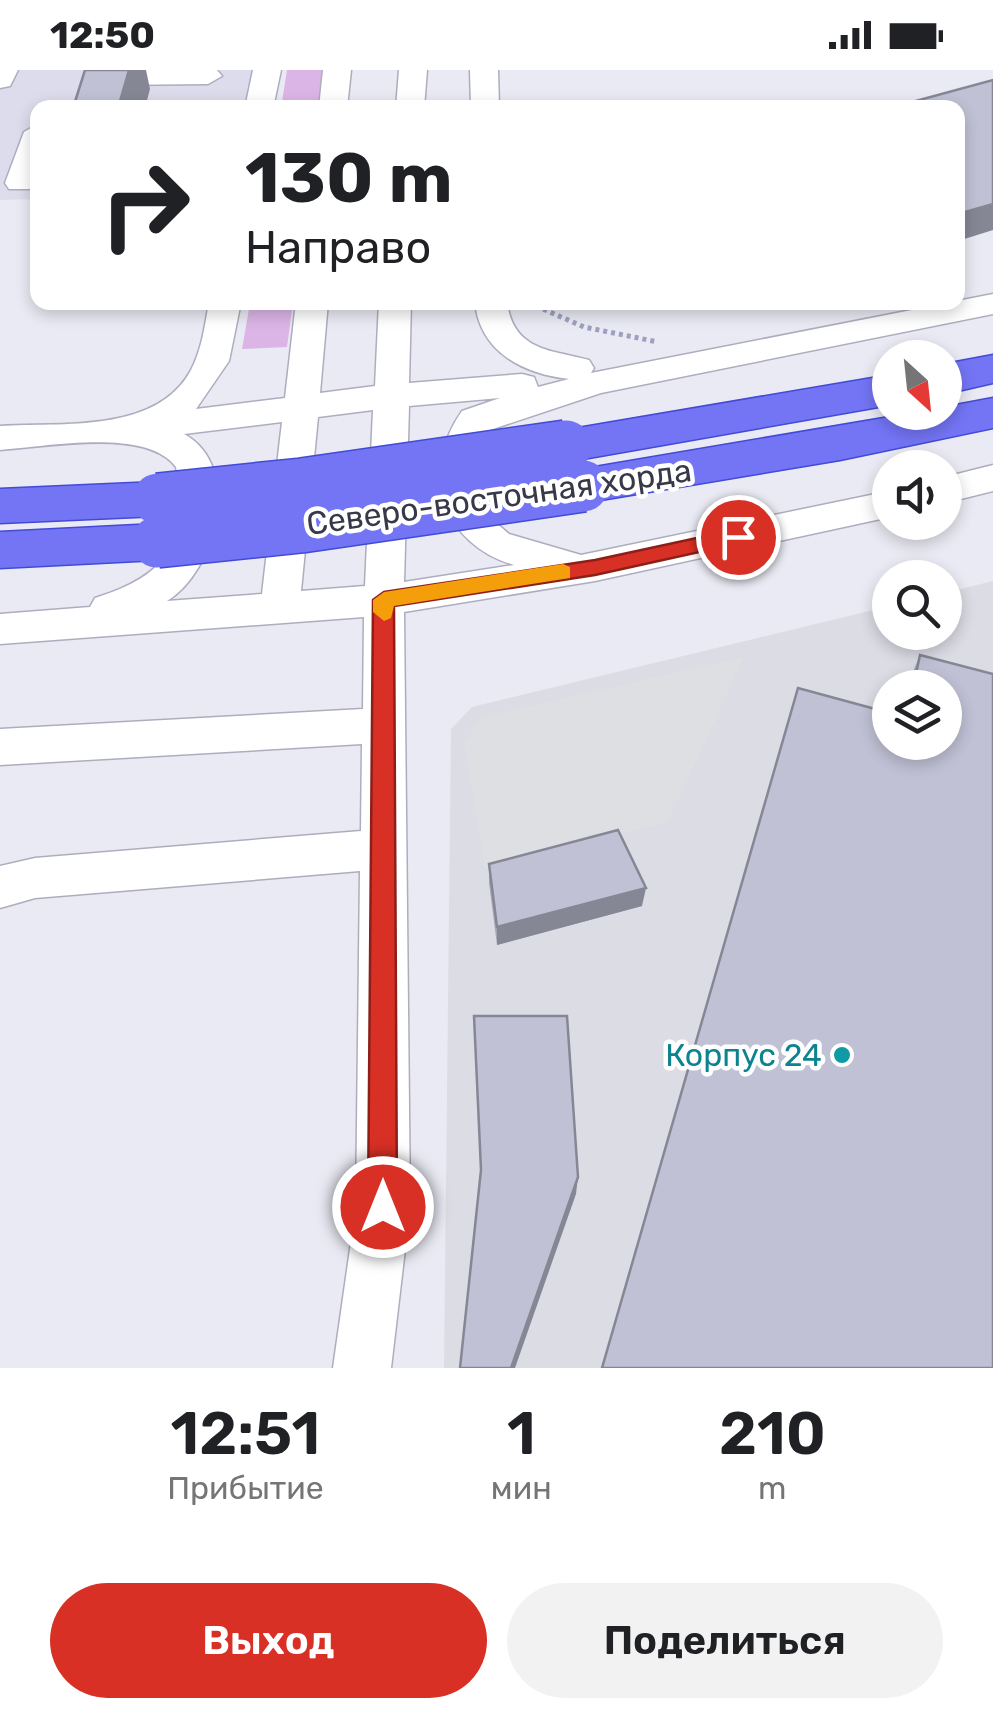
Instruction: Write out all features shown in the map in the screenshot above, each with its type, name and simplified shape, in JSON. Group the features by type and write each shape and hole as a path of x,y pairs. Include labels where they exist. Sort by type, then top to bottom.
{"highway":[{"path":"962,375 993,369"},
{"name":"Северо-восточная хорда","path":"0,506 157,520 300,527 872,394"},
{"name":"Северо-восточная хорда","path":"574,466 840,444 993,413"},
{"name":"Северо-восточная хорда","path":"0,550 157,520"}],"street":[{"path":"0,80 4,70"},
{"path":"261,100 267,70"},
{"path":"335,100 337,70"},
{"path":"411,100 413,70"},
{"path":"484,70 486,100"},
{"path":"87,92 92,78 113,74 209,73 203,100"},
{"path":"0,206 24,189 30,165"},
{"path":"965,309 993,304"},
{"path":"126,430 174,409 202,385 215,363 224,310"},
{"path":"280,607 311,310"},
{"path":"362,1368 383,1207 384,600 388,396 395,310"},
{"path":"493,310 507,341 528,361 554,368 665,357"},
{"path":"0,438 126,430 388,396 956,310"},
{"path":"595,568 510,550 476,529 464,513 455,453 459,440 474,419 665,357"},
{"path":"13,628 113,608 158,588 180,568 192,550 200,476 189,456 172,443 126,430"},
{"path":"962,486 993,478"},
{"path":"13,628 384,600 595,568 872,508"},
{"path":"0,747 384,725"},
{"path":"0,886 72,875 384,849"}],"path":[{"path":"545,310 665,357"}],"shaded area":[{"path":"0,70 256,70 252,100 30,100 30,199 0,200"},
{"path":"287,70 325,70 321,100 282,100"},
{"path":"249,310 292,310 287,347 242,349"},
{"path":"993,581 993,1368 444,1368 451,729 472,707 872,610 872,650 962,650 962,589"},
{"path":"744,657 668,822 485,868 464,743 482,717"}],"building":[{"path":"85,70 129,70 120,100 76,100"},
{"path":"993,80 993,204 965,212 965,100 919,100"},
{"name":"Корпус 24","path":"920,655 993,674 993,1368 602,1368 798,688 872,708 872,760 962,760 962,670 917,670"},
{"path":"618,830 646,888 497,927 489,864"},
{"path":"474,1016 567,1016 578,1177 511,1368 460,1368 481,1170"}],"slow traffic":[{"path":"384,612 384,600 563,572"}],"place":[{"name":"Корпус 24","path":"842,1055"}],"route":[{"path":"383,1207 384,600 595,568 738,537"}]}
